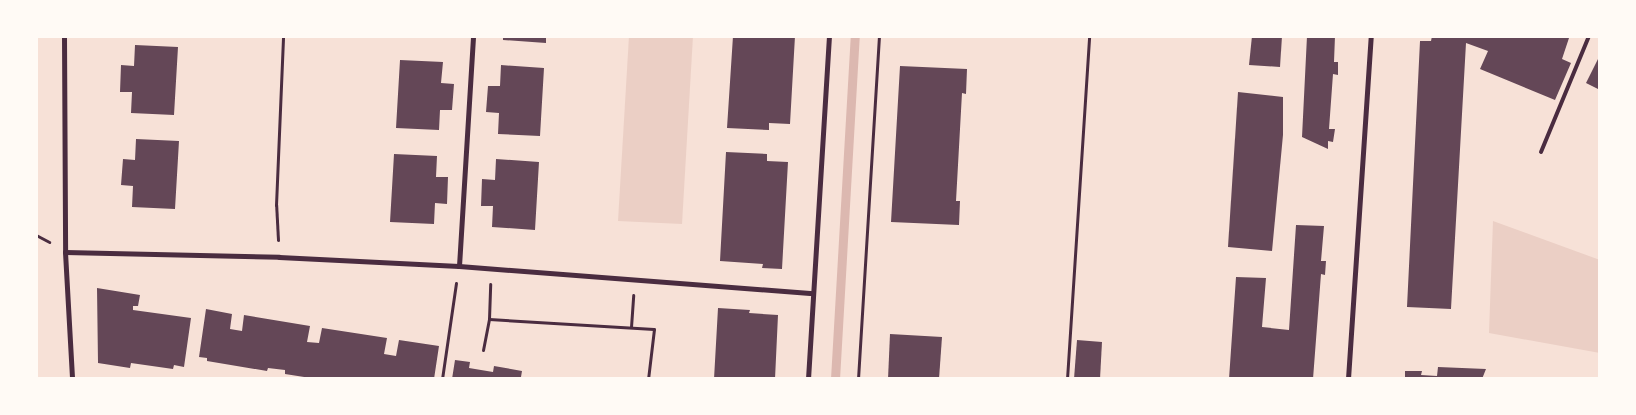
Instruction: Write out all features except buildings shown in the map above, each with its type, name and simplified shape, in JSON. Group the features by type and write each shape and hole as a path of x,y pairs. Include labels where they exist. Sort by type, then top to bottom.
{"street":[{"path":"64,36 64,252 72,379"},
{"path":"459,266 473,36"},
{"path":"808,379 829,36"},
{"path":"1348,379 1371,36"},
{"path":"64,252 279,257 459,266 813,293"}],"lane":[{"path":"1541,152 1589,36"}],"path":[{"path":"279,257 276,205 283,36"},
{"path":"858,379 879,36"},
{"path":"1067,379 1089,36"},
{"path":"442,379 459,266"},
{"path":"632,327 634,280"},
{"path":"483,350 490,306"},
{"path":"489,319 654,329 648,379"}],"shaded area":[{"path":"629,36 693,36 682,224 618,221"},
{"path":"1493,221 1600,260 1600,353 1489,333"}],"waterway":[{"path":"835,379 855,36"}]}
